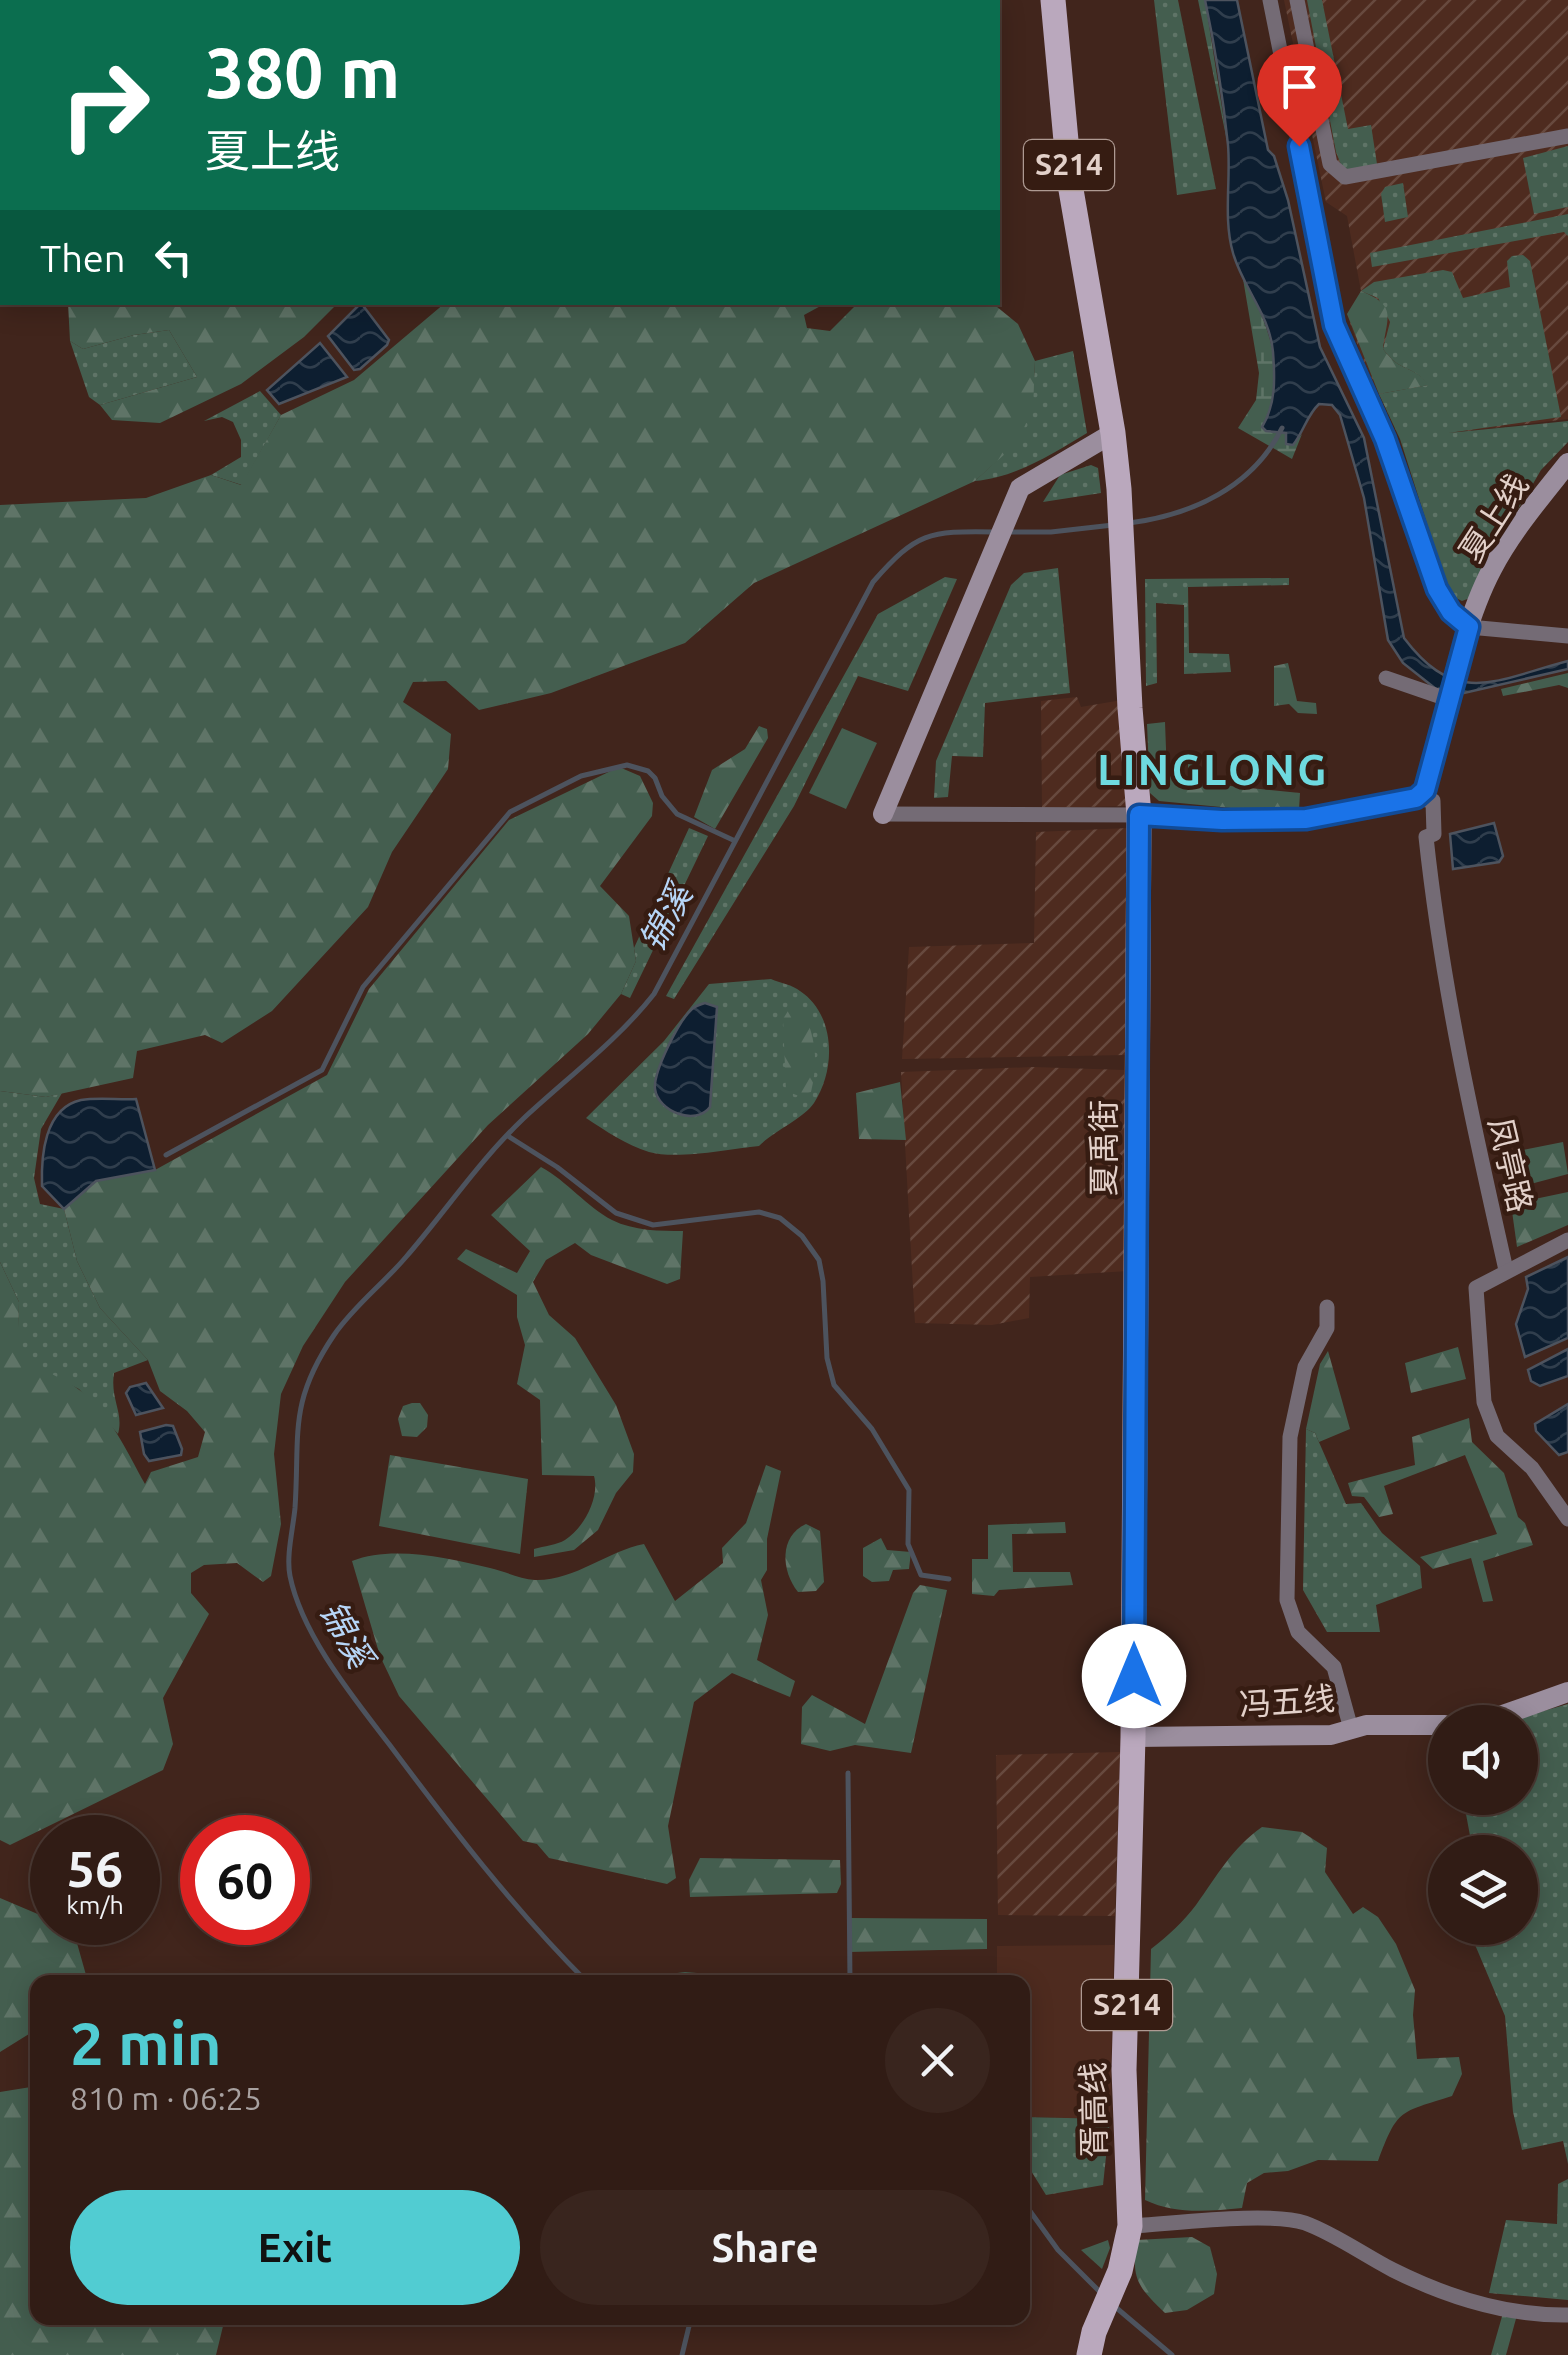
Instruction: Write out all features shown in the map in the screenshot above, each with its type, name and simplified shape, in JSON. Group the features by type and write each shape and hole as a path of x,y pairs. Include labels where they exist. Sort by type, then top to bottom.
{"main road":[{"name":"S214","path":"1053,0 1070,184 1112,433"},
{"name":"S214","path":"1070,0 1088,186 1094,329"},
{"name":"夏禹街","path":"1112,433 1119,488 1139,815 1133,1738"},
{"name":"胥高线","path":"1092,2344 1120,2271 1130,2226 1124,2070 1133,1738"}],"street":[{"path":"1270,0 1334,325 1385,439 1437,589 1451,612 1469,627 1568,636"},
{"path":"1297,0 1330,164 1345,178 1568,136"},
{"path":"1112,433 1020,488 883,814 1306,819 1416,798"},
{"name":"夏上线","path":"1416,798 1425,790 1469,627 1492,570 1568,463"},
{"path":"1386,678 1450,700"},
{"name":"凤亭路","path":"1416,798 1433,802 1434,834 1426,836 1436,929 1453,1034 1506,1270"},
{"path":"1568,1240 1476,1288 1484,1402 1497,1436 1532,1468 1568,1519"},
{"path":"1327,1307 1328,1328 1304,1366 1290,1437 1287,1600 1298,1632 1334,1668 1350,1729"},
{"path":"1531,1705 1568,1692"},
{"name":"冯五线","path":"1133,1738 1331,1735 1366,1725 1428,1725"},
{"path":"1130,2226 1242,2220 1303,2222 1397,2272 1477,2304 1542,2316 1568,2315"}],"shaded area":[{"path":"1284,0 1568,0 1568,419 1400,439 1361,355 1347,314 1361,291 1347,216 1326,202"},
{"path":"1077,697 1081,707 1122,700 1127,806 1042,808 1041,701"},
{"path":"1129,828 1125,1055 902,1059 909,947 1034,943 1036,832"},
{"path":"1033,1067 1124,1070 1128,1271 1030,1277 1029,1318 992,1325 915,1323 901,1072"},
{"path":"1120,1752 1115,1916 998,1915 996,1755"},
{"path":"1114,1945 1110,2119 1030,2117 1030,1975 997,1975 997,1946"}],"green space":[{"path":"1154,0 1178,0 1216,189 1177,195"},
{"path":"1198,0 1205,0 1228,146"},
{"path":"1307,0 1322,0 1348,129 1371,125 1377,164 1350,170 1342,167"},
{"path":"1568,146 1568,207 1534,214 1523,158"},
{"path":"1403,183 1408,217 1385,222 1381,194 1385,187"},
{"path":"1568,214 1568,236 1564,232 1372,267 1370,253"},
{"path":"1523,255 1530,261 1561,417 1448,433 1568,421 1568,442 1541,470 1470,598 1462,601 1454,597 1445,580 1400,439 1379,394 1428,385 1383,349 1390,322 1378,298 1361,291 1374,282 1443,270 1452,272 1463,298 1510,287 1507,261"},
{"path":"1243,279 1261,314 1273,352 1274,390 1262,427 1286,433 1286,444 1293,444 1302,434 1292,459 1238,428 1256,400 1259,373"},
{"path":"1361,291 1385,308 1388,321 1383,349 1429,385 1379,394 1347,314"},
{"path":"68,305 336,305 304,337 241,384 160,423 112,420 100,405 197,377 169,330 83,349 70,341"},
{"path":"443,305 822,305 804,315 807,328 830,331 856,305 995,305 1018,324 1035,361 1033,408 1017,443 975,481 754,583 685,643 551,693 479,710 446,681 413,682 403,702 451,734 448,769 392,852 368,907 272,1011 222,1043 205,1035 137,1051 133,1078 46,1097 0,1091 0,505 146,498 211,475 241,485 281,415 354,380"},
{"path":"169,330 197,377 100,405 89,397 70,341 83,349"},
{"path":"1073,351 1087,433 1019,470 975,481 1022,430 1031,402 1035,361"},
{"path":"260,391 281,415 242,485 211,475 241,457 241,440 233,422 222,417 204,421"},
{"path":"1091,465 1098,468 1101,493 1043,502 1060,475"},
{"path":"1058,568 1070,693 985,703 983,757 952,756 948,797 934,798 936,761 1011,585 1024,573"},
{"path":"945,577 957,579 908,691 858,676 794,806 674,999 666,996 878,614"},
{"path":"1289,578 1289,585 1188,587 1189,653 1229,654 1231,672 1184,674 1184,605 1156,603 1157,683 1146,686 1145,579"},
{"path":"1288,663 1297,701 1316,703 1317,714 1298,713 1289,704 1274,706 1274,666"},
{"path":"1568,673 1568,688 1559,685 1503,696 1501,689"},
{"path":"1165,722 1167,776 1188,777 1188,760 1197,759 1201,783 1300,793 1299,810 1159,801 1150,793 1147,724"},
{"path":"759,726 767,729 768,738 715,829 694,817 712,770 745,749"},
{"path":"842,728 877,743 846,809 809,793"},
{"path":"619,767 640,776 653,803 652,816 600,886 629,916 636,961 621,994 588,1034 488,1125 345,1282 303,1346 281,1394 274,1454 281,1524 271,1576 263,1582 237,1563 204,1565 191,1573 191,1593 209,1614 163,1698 173,1744 163,1770 71,1815 30,1815 30,1835 10,1845 0,1840 0,1262 19,1302 18,1353 89,1398 116,1433 145,1484 151,1472 198,1457 205,1432 187,1411 160,1391 148,1360 100,1308 77,1261 64,1209 96,1181 155,1170 327,1075 369,989 509,820"},
{"path":"689,828 708,836 630,998 621,994 636,961 634,948"},
{"path":"771,979 797,989 812,1001 826,1028 826,1075 814,1103 803,1114 759,1146 674,1155 641,1149 586,1118 664,1041 709,984"},
{"path":"801,1006 810,1027 815,1068 811,1092 799,1096 786,1091 783,1019 788,1011"},
{"path":"900,1082 906,1140 859,1139 856,1093"},
{"path":"0,1091 46,1097 62,1093 41,1129 34,1178 40,1204 64,1209 77,1261 100,1308 148,1360 114,1373 118,1434 79,1389 30,1365 17,1353 19,1302 0,1262"},
{"path":"1563,1142 1568,1174 1508,1190 1502,1154"},
{"path":"541,1167 620,1224 683,1231 680,1279 667,1284 591,1255 575,1243 546,1260 533,1282 549,1315 575,1338 616,1405 634,1454 633,1472 616,1493 598,1530 574,1550 534,1557 534,1549 562,1542 578,1528 595,1493 594,1476 542,1475 540,1400 517,1384 525,1345 517,1317 517,1295 457,1259 466,1249 517,1273 530,1251 491,1215"},
{"path":"1568,1192 1568,1225 1517,1247 1511,1204"},
{"path":"1458,1347 1466,1379 1411,1393 1405,1363"},
{"path":"1328,1351 1350,1429 1319,1442 1315,1433 1306,1429 1320,1364"},
{"path":"420,1403 428,1415 427,1427 417,1437 402,1436 398,1419 403,1406"},
{"path":"1469,1418 1472,1442 1504,1473 1518,1517 1525,1523 1533,1545 1483,1561 1493,1601 1483,1602 1471,1558 1433,1569 1420,1557 1497,1534 1465,1455 1384,1486 1393,1514 1379,1517 1364,1497 1352,1496 1348,1483 1415,1465 1412,1437"},
{"path":"1306,1429 1315,1433 1346,1504 1361,1503 1382,1533 1420,1566 1422,1588 1376,1605 1380,1632 1327,1632 1303,1590"},
{"path":"390,1455 528,1479 520,1554 379,1526"},
{"path":"766,1465 781,1471 767,1539 767,1570 761,1580 768,1615 757,1660 795,1681 790,1697 732,1673 694,1702 668,1826 676,1878 667,1884 549,1858 537,1844 523,1841 399,1696 380,1656 352,1561 385,1554 420,1555 535,1580 564,1576 644,1544 675,1601 723,1563 722,1548 746,1523"},
{"path":"1065,1522 1066,1533 1012,1534 1013,1572 1070,1572 1073,1585 999,1590 994,1596 972,1594 972,1559 988,1559 988,1525"},
{"path":"806,1524 820,1531 824,1582 816,1591 798,1592 788,1574 787,1545"},
{"path":"881,1538 887,1550 911,1552 909,1569 893,1570 889,1581 872,1582 863,1576 863,1548"},
{"path":"920,1585 947,1590 911,1753 855,1745 830,1751 801,1744 802,1707 812,1695 865,1724 913,1593"},
{"path":"1568,1704 1568,2164 1563,2141 1522,2150 1513,2112 1505,2016 1475,1945 1538,1945 1538,1835 1470,1835 1466,1815 1538,1815 1538,1713"},
{"path":"1262,1827 1302,1832 1327,1848 1325,1872 1353,1914 1363,1907 1378,1917 1396,1944 1415,1990 1417,2059 1459,2057 1462,2074 1452,2096 1411,2110 1396,2122 1378,2161 1318,2160 1288,2171 1264,2173 1247,2183 1242,2208 1193,2211 1157,2205 1145,2200 1151,1949 1186,1917 1233,1853"},
{"path":"700,1858 840,1860 841,1884 837,1893 690,1897 689,1880"},
{"path":"0,1898 30,1911 30,1945 78,1945 86,1975 30,1975 30,2033 0,2052"},
{"path":"850,1918 987,1919 987,1949 848,1952"},
{"path":"685,1972 698,1975 662,1975"},
{"path":"30,2087 30,2325 223,2325 216,2355 0,2355 0,2092"},
{"path":"1030,2117 1110,2119 1103,2185 1046,2195 1030,2169"},
{"path":"1568,2179 1568,2300 1489,2293 1506,2220 1557,2224 1558,2184"},
{"path":"1192,2237 1210,2247 1217,2274 1214,2294 1187,2310 1165,2313 1138,2281 1137,2240"},
{"path":"1108,2240 1110,2248 1102,2269 1081,2250"},
{"path":"1503,2313 1517,2315 1506,2355 1491,2355"}],"water":[{"path":"1205,0 1237,0 1268,150 1274,156 1288,200 1320,347 1364,438 1404,638 1423,660 1460,681 1498,681 1568,661 1568,669 1464,693 1436,689 1403,663 1388,640 1364,498 1340,415 1332,405 1319,404 1293,445 1286,444 1286,433 1262,427 1272,400 1273,352 1267,326 1237,266 1230,240 1228,145"},
{"path":"363,305 389,340 360,369 354,370 328,336"},
{"path":"320,343 347,377 279,404 267,390"},
{"path":"1494,823 1503,856 1499,862 1453,869 1450,834"},
{"path":"705,1003 717,1007 710,1107 704,1113 687,1116 663,1104 655,1081 680,1025 692,1009"},
{"path":"136,1099 155,1170 96,1181 64,1209 42,1186 44,1148 52,1123 69,1105 81,1100"},
{"path":"1568,1257 1568,1338 1525,1357 1516,1324 1528,1289 1526,1277"},
{"path":"1568,1349 1568,1376 1540,1386 1531,1381 1528,1370"},
{"path":"146,1383 163,1408 136,1415 126,1393 130,1387"},
{"path":"1568,1404 1568,1452 1559,1455 1536,1431 1535,1424"},
{"path":"173,1426 181,1455 149,1461 140,1432"}],"waterway":[{"name":"锦溪","path":"1129,523 1175,513 1218,495 1255,467 1282,428"},
{"name":"锦溪","path":"1010,532 1113,525"},
{"name":"锦溪","path":"580,1975 460,1837 345,1686 305,1621 290,1576 289,1560 303,1400 319,1359 350,1314 406,1257 507,1135 608,1044 654,994 873,582 901,553 925,538 953,532 994,532"},
{"path":"166,1155 322,1070 363,987 510,812 581,776 627,765 648,771 677,814 733,840"},
{"path":"508,1136 557,1167 616,1213 653,1225 759,1212 780,1218 802,1236 819,1260 827,1358 834,1385 872,1429 909,1490 908,1544 921,1575 949,1579"},
{"path":"848,1773 850,1975"},
{"path":"1030,2211 1058,2250 1102,2294"},
{"path":"1113,2305 1172,2355"},
{"name":"锦溪","path":"682,2355 689,2325"}],"district":[{"name":"LINGLONG","path":"1213,770"}],"route":[{"path":"1134,1676 1139,815 1222,820 1306,819 1416,798 1425,790 1469,627 1451,612 1437,589 1385,439 1334,325 1299,146"}]}
